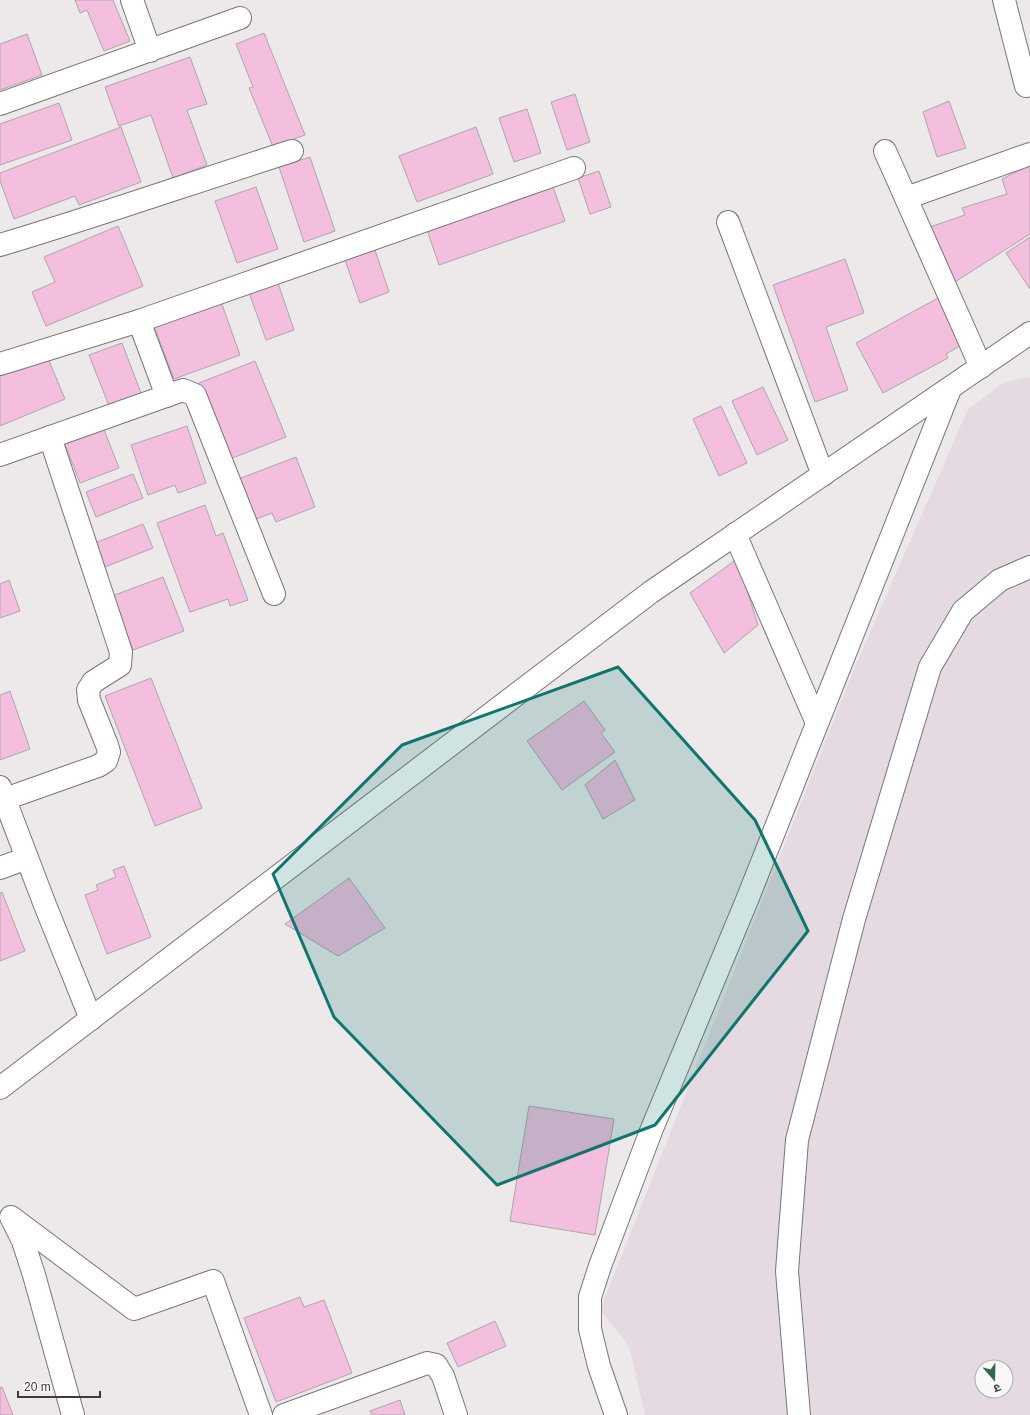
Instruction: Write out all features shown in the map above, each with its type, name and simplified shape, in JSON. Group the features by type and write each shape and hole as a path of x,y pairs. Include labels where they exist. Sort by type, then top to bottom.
{"street":[{"path":"132,0 150,51"},
{"path":"1004,0 1026,86"},
{"path":"0,104 240,18"},
{"path":"885,150 981,367"},
{"path":"2,240 70,224 227,171 292,151"},
{"path":"906,198 1030,154"},
{"path":"0,364 139,320 574,168"},
{"path":"728,222 823,475"},
{"path":"139,320 168,396"},
{"path":"0,1088 644,597 1030,333"},
{"path":"616,1415 599,1366 590,1329 590,1297 600,1266 651,1132 746,900 950,388"},
{"path":"0,455 183,390 195,395 274,594"},
{"path":"50,437 121,652 120,665 93,682 88,690 90,700 108,745 109,752 106,761 98,766 2,793 91,1019"},
{"path":"735,534 817,723"},
{"path":"799,1415 787,1271 797,1140 854,918 930,667 963,611 1000,580 1030,567"},
{"path":"0,868 27,858"},
{"path":"6,1214 23,1241 74,1415"},
{"path":"6,1214 134,1309 212,1281 261,1415"},
{"path":"284,1415 427,1363 436,1365 443,1376 456,1415"}],"highlighted area":[{"path":"618,667 755,820 808,931 655,1125 497,1185 334,1017 273,874 402,745"}],"shaded area":[{"path":"1030,377 1030,1415 645,1415 629,1346 600,1310 854,669 968,409 1005,382"}],"building":[{"path":"75,0 113,0 130,41 104,51 87,10 80,13"},
{"path":"264,33 305,135 273,147 249,88 253,87 236,44"},
{"path":"27,34 42,75 0,90 0,44"},
{"path":"190,57 207,104 187,110 207,165 173,178 151,115 119,126 105,87"},
{"path":"575,94 590,142 567,150 551,102"},
{"path":"949,101 966,148 937,157 923,112"},
{"path":"59,103 72,140 0,165 0,124"},
{"path":"527,109 541,153 514,162 499,118"},
{"path":"121,127 141,182 79,205 75,196 14,219 0,181 0,173"},
{"path":"476,127 493,174 417,202 399,156"},
{"path":"310,157 335,231 304,242 279,167"},
{"path":"1030,165 1030,234 947,287 927,228 965,215 962,208 1007,194 1002,179"},
{"path":"599,171 611,207 590,214 578,178"},
{"path":"551,181 565,221 439,265 425,224"},
{"path":"256,187 278,249 237,263 215,201"},
{"path":"118,226 143,286 46,326 32,292 55,282 44,257"},
{"path":"1030,237 1030,289 1006,253"},
{"path":"375,250 389,292 360,303 345,260"},
{"path":"845,259 864,313 826,327 848,390 815,402 773,285"},
{"path":"276,277 294,330 266,340 247,287"},
{"path":"938,298 963,344 946,354 948,358 883,393 856,343"},
{"path":"220,299 240,355 174,379 153,324"},
{"path":"122,343 141,393 109,406 89,355"},
{"path":"47,356 65,399 0,426 0,375"},
{"path":"255,361 286,437 230,459 199,383"},
{"path":"763,387 788,440 757,455 732,401"},
{"path":"721,406 747,463 719,476 693,419"},
{"path":"101,422 119,468 80,483 62,437"},
{"path":"187,426 206,483 178,493 175,485 148,495 131,445"},
{"path":"296,457 315,507 276,522 272,513 251,521 236,480"},
{"path":"133,474 143,498 96,517 86,492"},
{"path":"205,505 216,536 223,533 248,600 230,606 228,599 190,612 157,523"},
{"path":"143,524 153,548 105,567 95,543"},
{"path":"737,559 758,625 724,653 690,593"},
{"path":"163,577 184,631 133,650 112,596"},
{"path":"9,580 20,611 0,618 0,584"},
{"path":"151,678 202,808 155,826 105,696"},
{"path":"10,691 30,749 0,760 0,695"},
{"path":"584,701 605,730 601,733 615,752 562,790 527,741"},
{"path":"615,760 635,800 603,819 585,785"},
{"path":"124,866 151,937 107,954 85,895 98,890 96,885 116,877 113,870"},
{"path":"349,878 385,928 338,956 285,924"},
{"path":"2,892 25,951 0,961 0,893"},
{"path":"529,1106 614,1119 595,1235 510,1221"},
{"path":"300,1297 304,1307 324,1300 352,1373 276,1402 244,1318"},
{"path":"495,1321 506,1346 458,1367 447,1343"},
{"path":"2,1387 13,1415 0,1415 0,1388"},
{"path":"400,1400 405,1415 372,1415 370,1411"}]}
